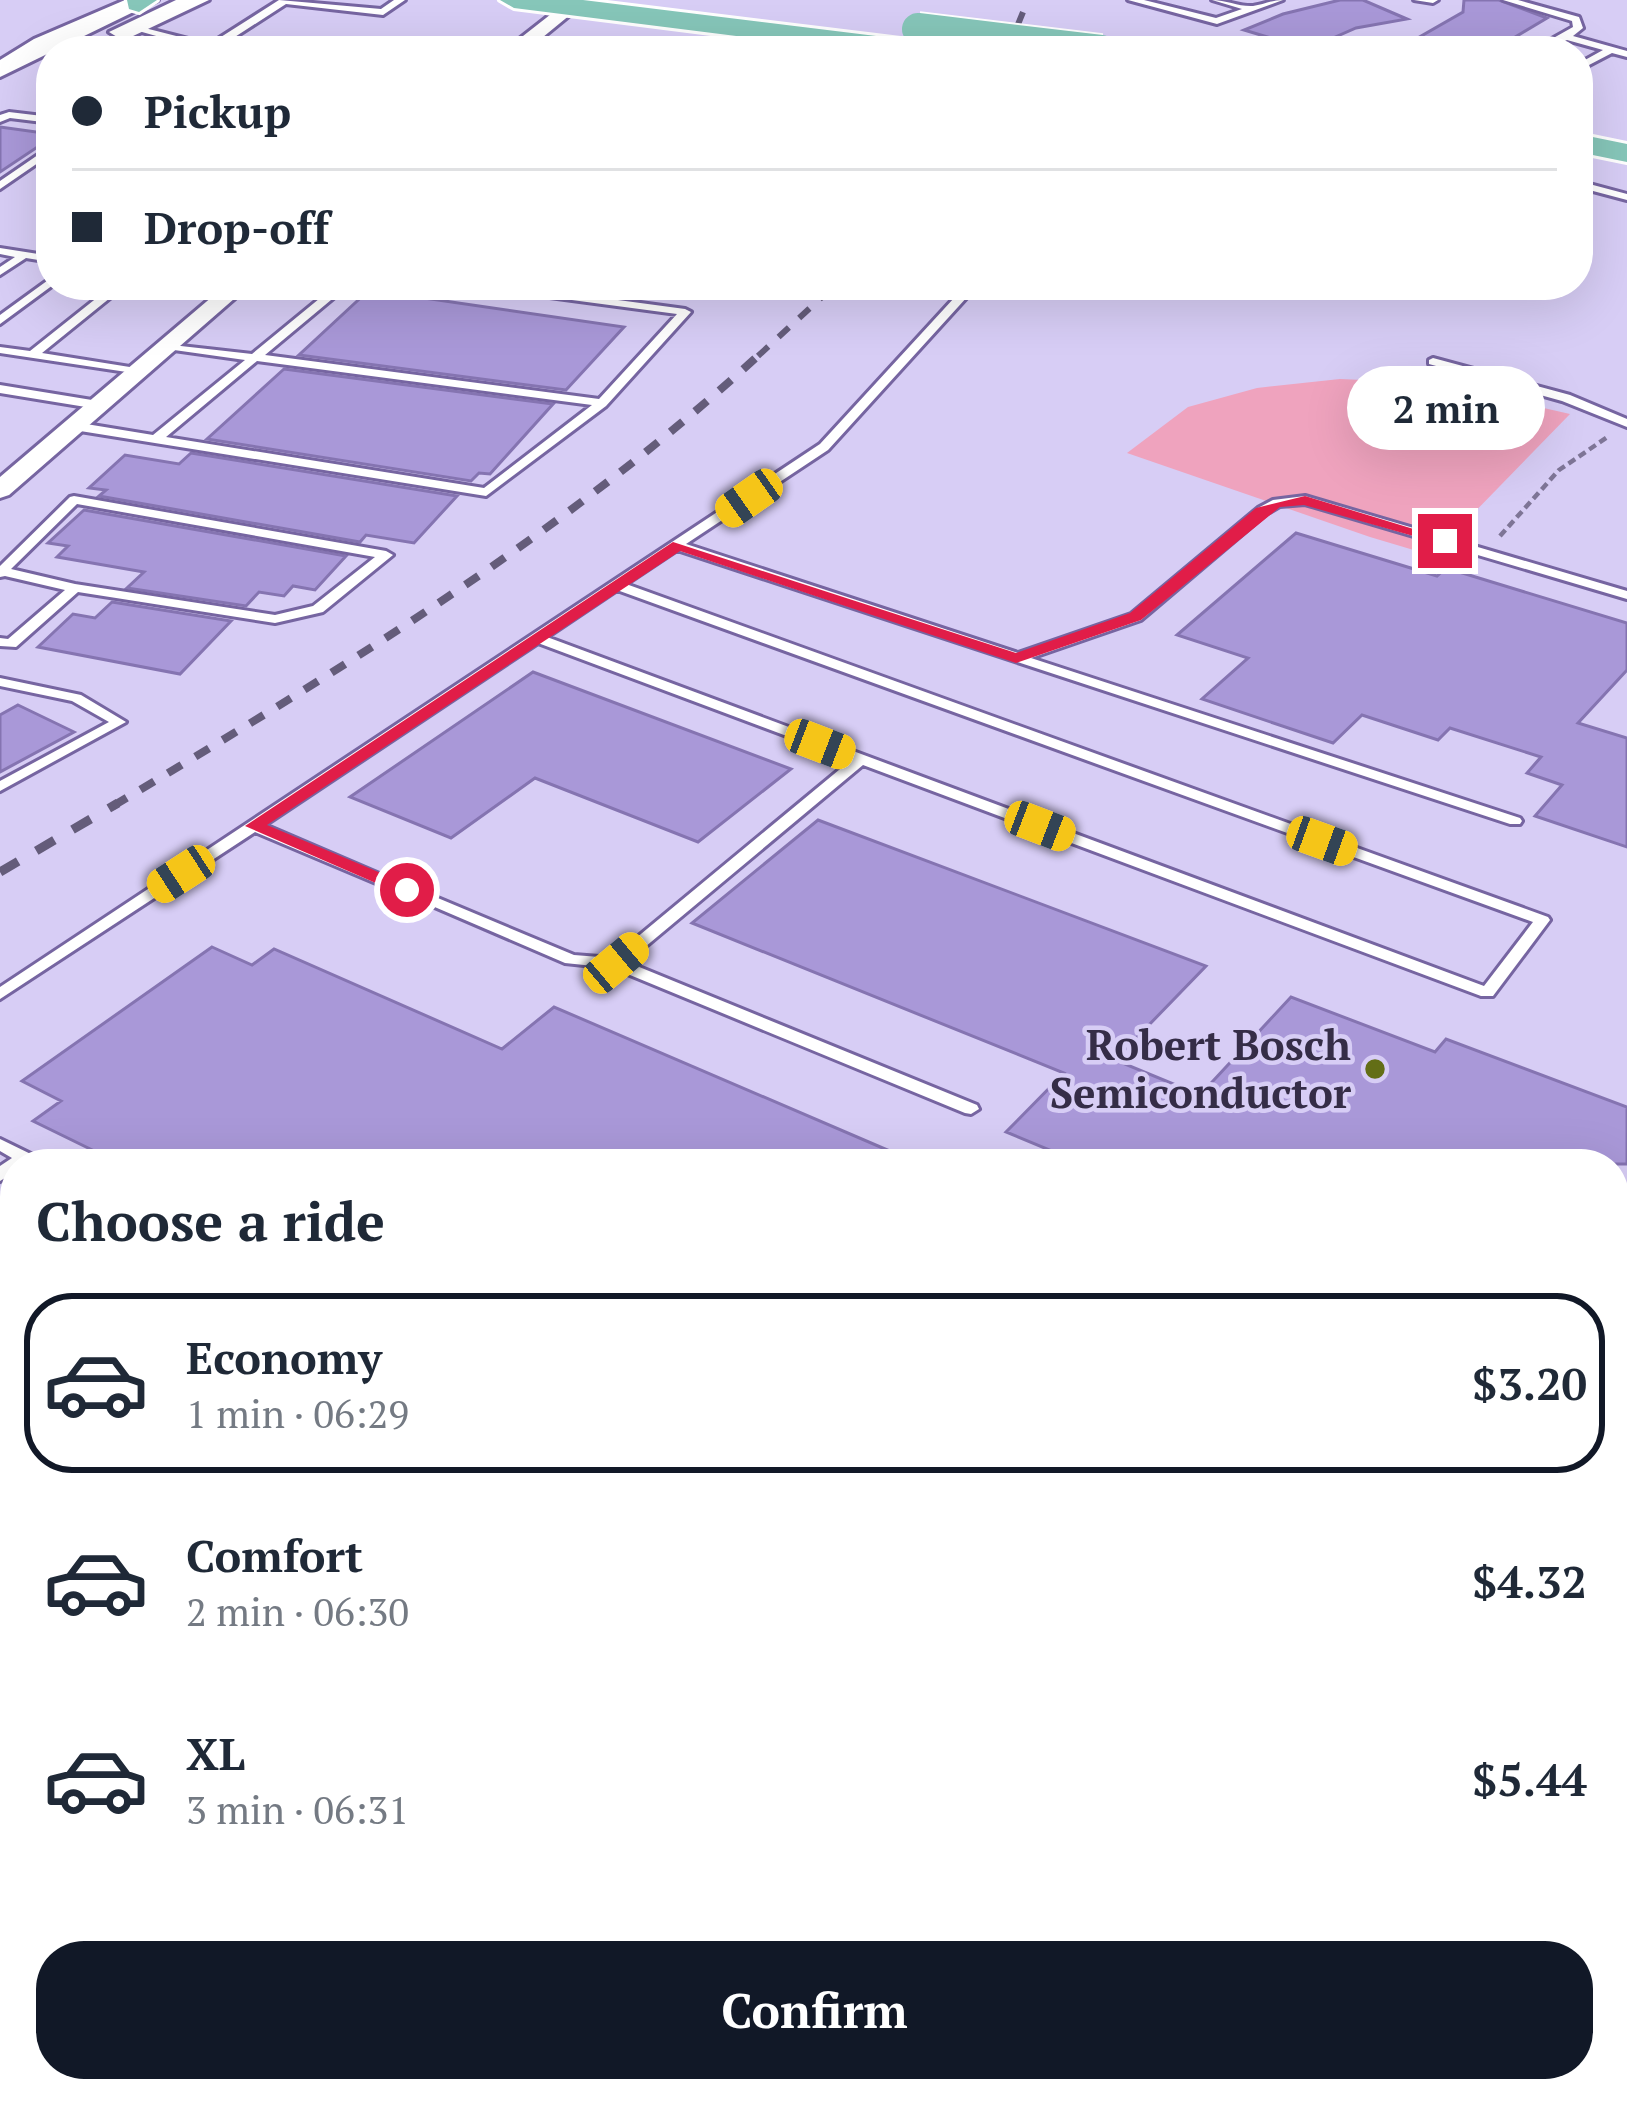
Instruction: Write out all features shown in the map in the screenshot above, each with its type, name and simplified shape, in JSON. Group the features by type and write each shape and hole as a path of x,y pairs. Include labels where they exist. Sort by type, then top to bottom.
{"main road":[{"path":"65,36 140,8 197,0"},
{"path":"514,0 850,36"},
{"path":"674,0 848,21 894,36"},
{"path":"569,6 600,2 813,26 848,21"},
{"path":"98,36 140,8"},
{"path":"1,70 36,48"},
{"path":"1,70 36,62"},
{"path":"1593,124 1627,130"},
{"path":"1593,135 1627,142"},
{"path":"1593,146 1627,153"}],"street":[{"path":"532,36 569,6"},
{"path":"0,490 221,300"}],"lane":[{"path":"232,36 284,1 383,12 400,0"},
{"path":"1133,0 1217,21 1278,0"},
{"path":"1217,0 1250,8"},
{"path":"1419,0 1433,0"},
{"path":"1508,0 1576,19 1578,28 1567,36"},
{"path":"140,8 180,36"},
{"path":"1593,45 1627,54"},
{"path":"1593,58 1610,50"},
{"path":"0,119 36,119"},
{"path":"0,186 36,160"},
{"path":"1593,188 1627,196"},
{"path":"0,251 36,257"},
{"path":"0,272 23,255"},
{"path":"0,321 36,293"},
{"path":"33,355 102,300"},
{"path":"156,439 324,300"},
{"path":"74,426 486,492 602,403 685,312 595,300"},
{"path":"0,994 824,447 958,300"},
{"path":"167,346 602,403"},
{"path":"0,350 136,372"},
{"path":"1433,362 1566,398 1626,422"},
{"path":"0,389 98,404"},
{"path":"74,500 386,555 318,609 275,619 75,588 1,571 74,500"},
{"path":"1016,658 1136,617 1262,511 1290,500 1329,506 1627,595"},
{"path":"678,545 1515,821"},
{"path":"538,638 1487,993 1542,920 618,586"},
{"path":"0,642 10,644 75,588"},
{"path":"0,682 76,698 119,722 0,788"},
{"path":"616,963 861,759"},
{"path":"254,826 407,890"},
{"path":"428,899 571,959 616,963 971,1108"}],"path":[{"path":"1484,553 1507,524 1524,515 1532,500 1551,488 1559,470 1626,422"}],"shaded area":[{"path":"1340,379 1434,383 1570,414 1463,524 1467,531 1444,553 1427,554 1370,537 1127,453 1188,407 1257,388"}],"building":[{"path":"1340,0 1363,0 1407,19 1338,36 1264,36 1244,30 1283,14"},
{"path":"1464,0 1499,0 1547,18 1517,36 1421,36 1463,12"},
{"path":"0,127 36,132 36,148 0,172"},
{"path":"358,300 438,300 624,327 566,390 299,355"},
{"path":"284,369 553,404 490,474 479,473 471,481 207,439"},
{"path":"191,453 457,496 414,543 366,535 360,542 99,496 106,490 89,488 125,455 179,464"},
{"path":"84,510 346,556 315,590 293,586 284,596 259,592 246,606 127,588 144,572 57,557 68,546 48,543"},
{"path":"1296,533 1437,576 1446,568 1627,623 1627,670 1578,723 1627,738 1627,847 1535,816 1562,785 1527,773 1541,757 1450,728 1438,740 1362,715 1333,743 1202,699 1248,658 1177,635"},
{"path":"112,602 231,621 180,674 38,647 73,614 95,618"},
{"path":"533,672 791,769 698,842 535,778 451,838 350,797"},
{"path":"18,705 74,732 0,772 0,715"},
{"name":"Robert Bosch Semiconductor","path":"818,820 1206,966 1115,1060 1200,1095 1291,997 1435,1052 1446,1039 1627,1107 1627,1149 1047,1149 1006,1132 1064,1073 692,923"},
{"path":"212,947 252,965 274,949 502,1049 554,1007 885,1149 90,1149 33,1121 61,1101 22,1081"}],"railway":[{"path":"1013,36 1028,0"},
{"path":"758,356 819,300"},
{"path":"116,804 449,596 610,480 761,353"},
{"path":"0,872 116,804"}],"place":[{"name":"Robert Bosch Semiconductor","path":"1375,1069"}],"route":[{"path":"407,890 254,826 678,545 1016,658 1136,617 1277,503 1305,500 1445,541"}]}
